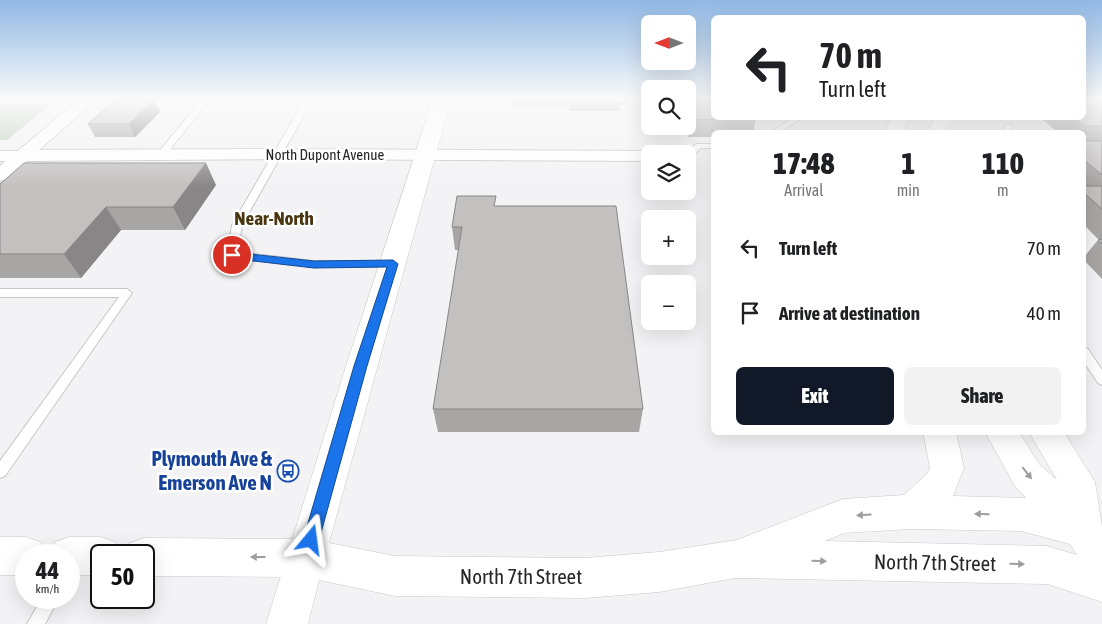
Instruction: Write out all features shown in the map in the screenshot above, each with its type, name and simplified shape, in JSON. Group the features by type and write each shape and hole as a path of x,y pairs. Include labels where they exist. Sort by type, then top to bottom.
{"main road":[{"path":"287,624 361,366 434,128"},
{"path":"912,512 940,485 947,468 941,435"},
{"path":"1003,435 1027,475 1095,540"},
{"path":"1048,435 1077,482 1095,540"},
{"name":"North 7th Street","path":"736,559 843,516 912,512 1021,514 1095,540"},
{"path":"0,556 15,556"},
{"name":"North 7th Street","path":"155,557 306,558 396,576 585,578 658,572 736,559 1047,565 1102,582"}],"street":[{"path":"0,175 54,128"},
{"name":"North Dupont Avenue","path":"0,156 278,154 641,156"}],"lane":[{"path":"161,155 183,128"},
{"path":"293,128 237,225 232,255 314,264 393,264"},
{"path":"696,149 699,146 711,146"},
{"path":"0,293 127,294 0,472"},
{"path":"1086,355 1102,380"},
{"path":"36,624 45,609"}],"green space":[{"path":"0,128 22,128 7,140 0,140"}],"building":[{"path":"1086,141 1102,141 1102,175 1086,162"},
{"path":"24,163 206,163 173,207 106,207 64,254 0,254 0,184"},
{"path":"1086,186 1102,186 1102,209 1086,195"},
{"path":"457,196 496,196 494,206 616,206 643,409 433,409 462,227 452,227"}],"place":[{"name":"Plymouth Ave & Emerson Ave N","path":"288,471"}],"district":[{"name":"Near-North","path":"274,218"}],"route":[{"path":"232,255 314,264 393,264 361,366 311,540"}]}
